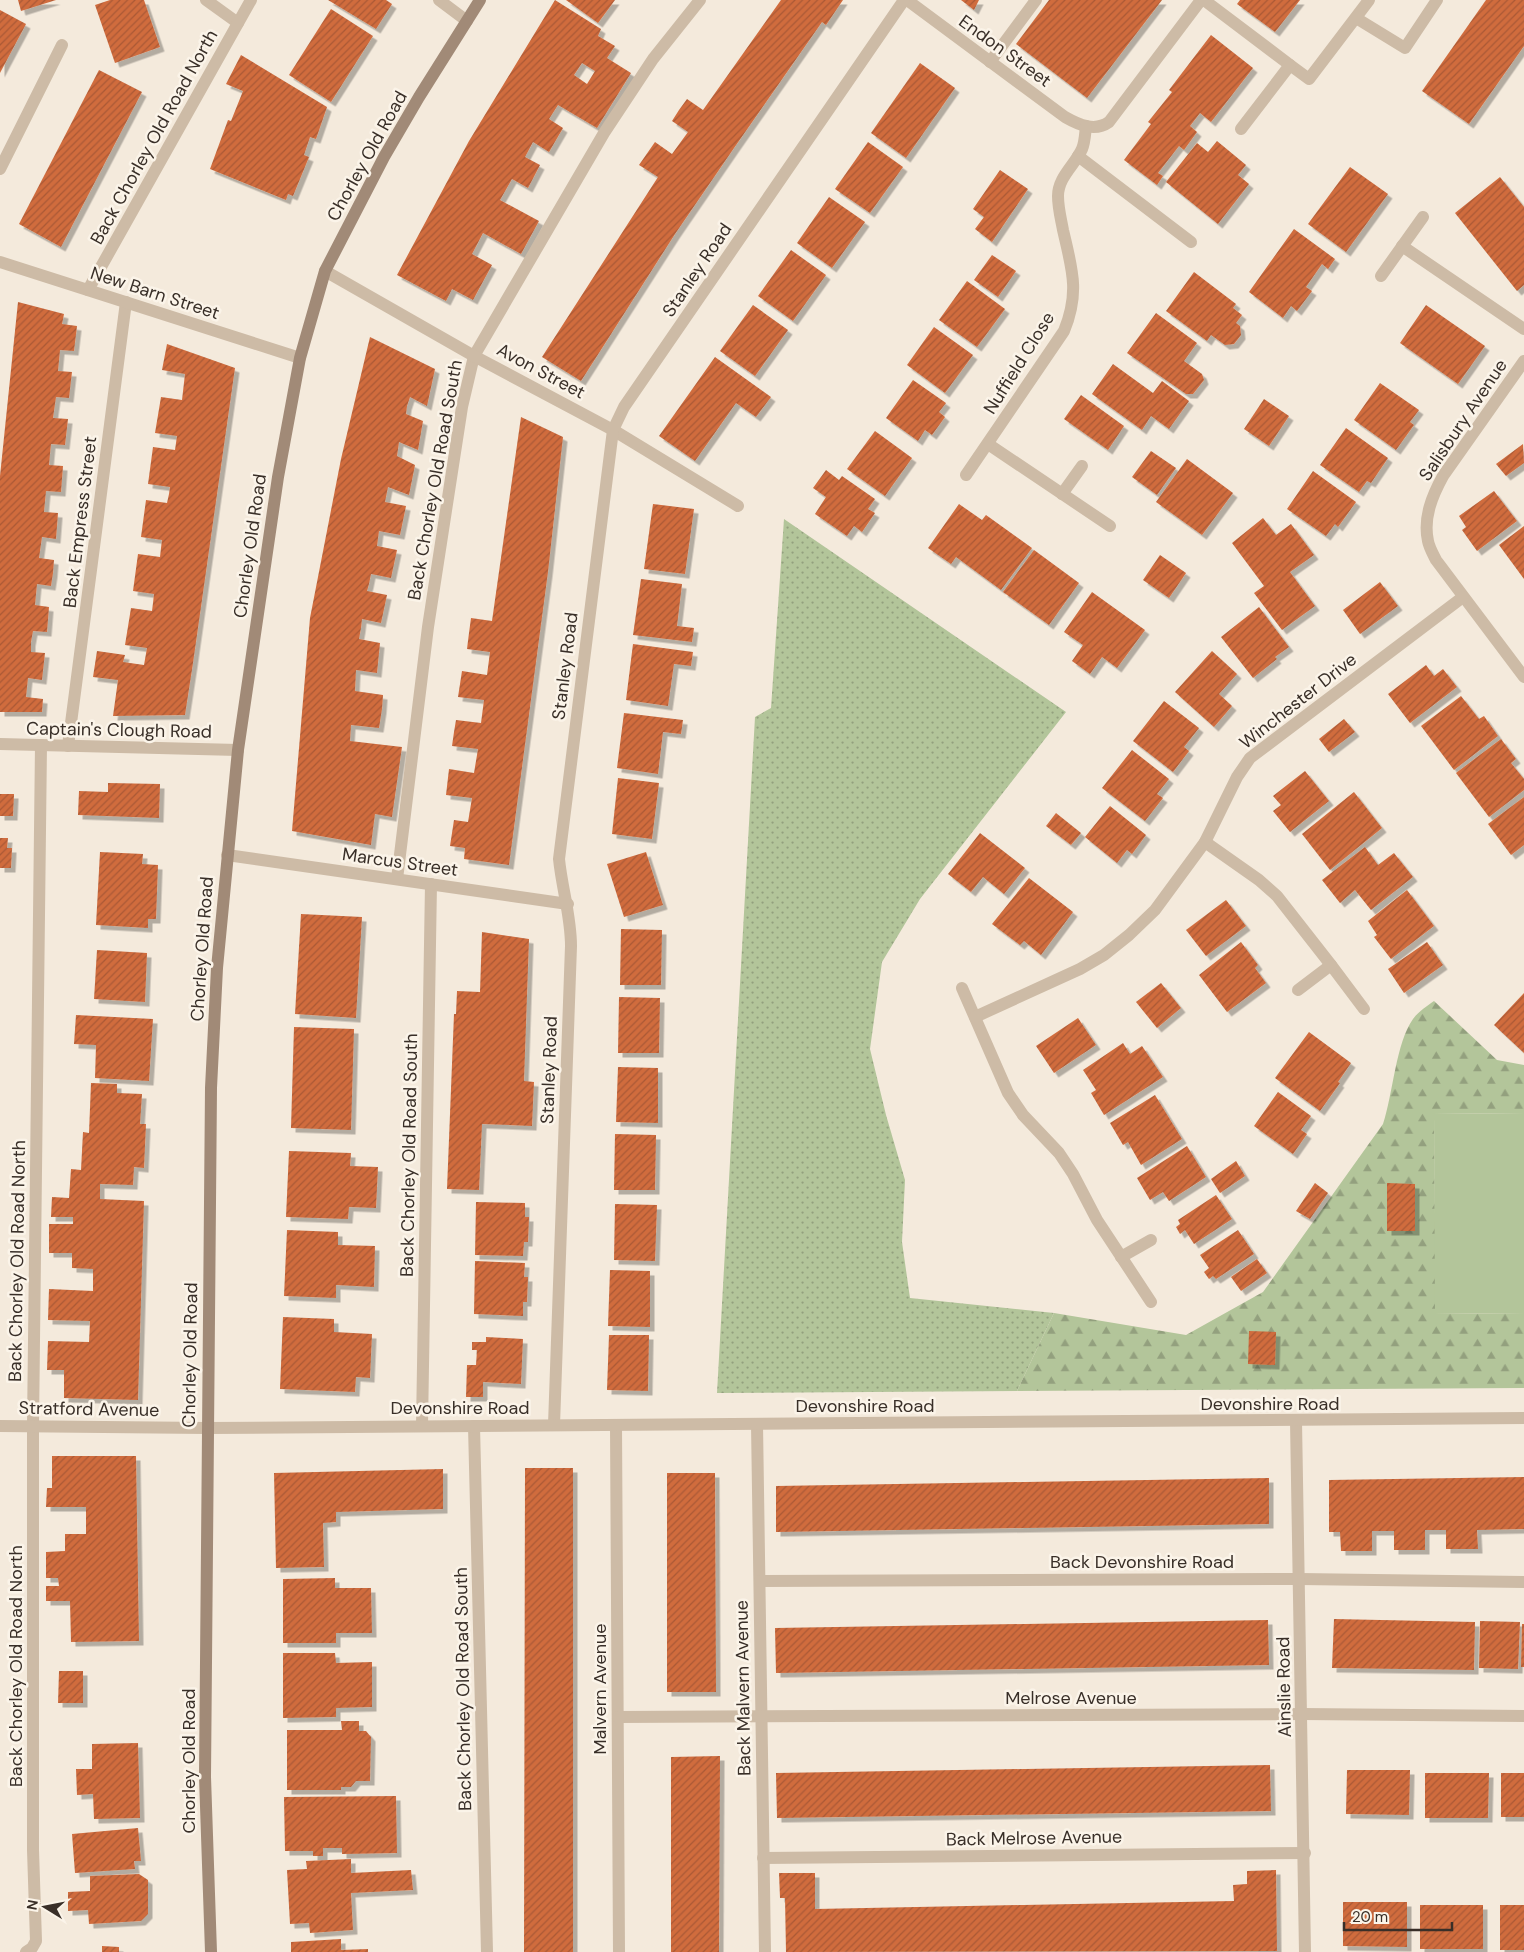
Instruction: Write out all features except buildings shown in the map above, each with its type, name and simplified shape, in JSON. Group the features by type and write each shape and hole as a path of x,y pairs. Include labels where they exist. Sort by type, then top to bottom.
{"main road":[{"name":"Chorley Old Road","path":"211,1952 205,1777 211,1088 217,968 238,750 278,477 300,358 325,271 384,157 480,0"}],"street":[{"path":"206,0 238,23"},
{"name":"Back Chorley Old Road North","path":"88,290 251,0"},
{"path":"439,0 467,21"},
{"name":"Back Chorley Old Road South","path":"396,879 430,618 462,407 474,356 604,133 653,59 700,0"},
{"name":"Endon Street","path":"905,0 1065,117 1086,126"},
{"name":"Stanley Road","path":"554,1425 571,946 571,924 558,859 613,430 624,406 905,0"},
{"path":"990,62 1036,0"},
{"path":"1086,126 1096,128 1109,122 1202,0 1309,79 1369,0"},
{"path":"1356,18 1405,48 1437,0"},
{"path":"0,170 62,45"},
{"path":"1241,129 1290,65"},
{"name":"Nuffield Close","path":"966,475 1064,331 1072,312 1074,292 1072,272 1059,210 1058,194 1062,179 1078,156 1084,142 1086,126"},
{"path":"1078,156 1191,242"},
{"path":"1381,276 1423,217"},
{"path":"1402,246 1524,329"},
{"name":"New Barn Street","path":"0,262 300,358"},
{"name":"Avon Street","path":"325,271 474,356 613,430 738,506"},
{"name":"Back Empress Street","path":"68,746 126,302"},
{"name":"Salisbury Avenue","path":"1524,361 1443,476 1433,493 1428,511 1428,541 1436,560 1524,677"},
{"path":"988,444 1110,526"},
{"path":"1062,494 1082,466"},
{"name":"Winchester Drive","path":"975,1017 1080,969 1104,955 1129,935 1155,910 1205,842 1237,777 1250,758 1463,597"},
{"name":"Captain's Clough Road","path":"0,744 238,750"},
{"name":"Back Chorley Old Road North","path":"26,1952 32,1948 36,1941 33,1426 41,745"},
{"path":"1205,842 1258,880 1276,896 1364,1009"},
{"name":"Marcus Street","path":"227,855 568,904"},
{"name":"Back Chorley Old Road South","path":"422,1426 431,884"},
{"path":"1298,990 1331,965"},
{"path":"962,988 1008,1093 1023,1115 1064,1160 1097,1220 1151,1302"},
{"path":"1121,1257 1150,1240"},
{"name":"Devonshire Road","path":"207,1428 1524,1418"},
{"name":"Ainslie Road","path":"1296,1421 1306,1952"},
{"name":"Back Malvern Avenue","path":"757,1424 765,1952"},
{"name":"Malvern Avenue","path":"616,1425 619,1952"},
{"name":"Stratford Avenue","path":"0,1426 207,1428"},
{"name":"Back Chorley Old Road South","path":"474,1426 487,1952"},
{"name":"Back Devonshire Road","path":"760,1581 1300,1579 1524,1582"},
{"name":"Melrose Avenue","path":"618,1717 1302,1714 1524,1716"},
{"name":"Back Melrose Avenue","path":"763,1858 1305,1853"}],"green space":[{"path":"784,519 1066,712 920,899 882,962 870,1049 886,1115 905,1180 902,1242 910,1298 1054,1313 1017,1391 717,1393 755,717 771,708"},
{"path":"1434,1001 1497,1060 1524,1065 1524,1113 1434,1114 1436,1314 1524,1313 1524,1388 1017,1391 1054,1313 1186,1335 1263,1292 1383,1124 1399,1054 1407,1029 1417,1014"},
{"path":"1524,1113 1524,1313 1435,1314 1434,1114"}]}
